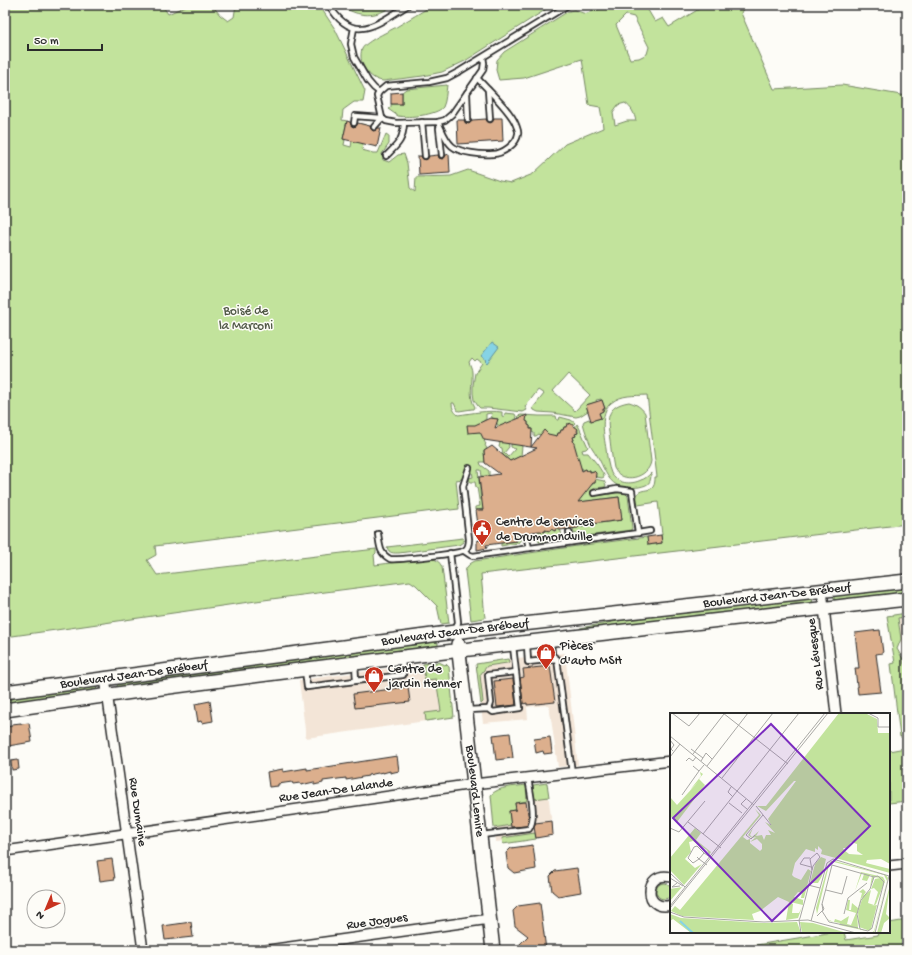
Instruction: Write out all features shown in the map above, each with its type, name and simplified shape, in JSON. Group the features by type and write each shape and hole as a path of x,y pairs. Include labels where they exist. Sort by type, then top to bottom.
{"main road":[{"name":"Boulevard Jean-De Brébeuf","path":"5,692 456,632 907,581"},
{"name":"Boulevard Jean-De Brébeuf","path":"5,710 107,695 402,657 907,599"},
{"name":"Boulevard Lemire","path":"456,632 493,950"}],"street":[{"name":"Rue Lévesque","path":"822,590 836,713"},
{"name":"Rue Dumaine","path":"105,678 143,950"},
{"name":"Rue Jean-De Lalande","path":"5,851 474,784 670,761"},
{"path":"890,866 907,864"},
{"path":"670,877 657,878 653,881 649,891 652,900 656,904 661,906 670,905"},
{"name":"Rue Jogues","path":"268,950 490,919"}],"lane":[{"path":"329,5 340,21 354,28 371,26 408,5"},
{"path":"382,118 377,96 386,86 429,82 447,78 568,5"},
{"path":"354,28 351,44 354,56 368,81 379,92"},
{"path":"354,123 355,116 382,118 386,121 396,123 438,122 445,120 452,114 483,70 483,57"},
{"path":"438,122 444,136 450,144 456,149 467,152 494,154 501,153 516,141 518,130 513,118 477,78"},
{"path":"488,90 490,118"},
{"path":"467,93 468,120"},
{"path":"374,127 382,118"},
{"path":"422,122 425,156"},
{"path":"438,122 442,155"},
{"path":"386,156 399,142 404,131 404,123"},
{"path":"464,551 469,542 463,486 469,468"},
{"path":"594,493 617,489 632,491 638,533"},
{"path":"378,534 381,552 390,559 464,551 473,556 650,531"},
{"path":"569,532 571,542"},
{"path":"527,539 529,548"},
{"path":"450,553 458,621 456,632"},
{"path":"550,640 552,655 557,659 572,773"},
{"path":"526,643 528,662 557,659"},
{"path":"466,711 489,709 493,712 520,708 513,644"},
{"path":"305,670 307,686 403,675 402,657"},
{"path":"354,663 356,680"},
{"path":"489,709 491,703 488,676 516,672"},
{"path":"528,778 533,811 531,827 529,829"},
{"path":"480,836 534,828"}],"shaded area":[{"path":"907,613 907,664 904,664 898,615"},
{"path":"565,653 578,765 558,767 549,705 527,707 528,719 483,723 476,664"},
{"path":"439,662 445,665 446,664 449,667 454,717 306,738 299,680"},
{"path":"547,783 553,835 496,842 491,795 503,788"}],"green space":[{"name":"Boisé de la Marconi","path":"5,5 162,5 168,14 188,5 212,5 220,15 228,21 234,17 236,5 319,5 335,29 365,91 363,102 354,102 343,110 342,120 347,121 343,139 345,140 344,145 351,147 352,141 357,142 361,124 367,125 362,150 378,153 386,134 389,136 389,144 382,154 383,160 389,162 398,155 404,154 407,163 410,188 415,192 416,177 451,176 468,170 500,181 511,183 533,174 565,144 603,128 600,107 589,105 582,59 524,78 499,80 496,70 497,60 504,52 572,10 588,13 594,9 596,11 606,5 645,5 655,22 663,18 669,27 699,9 697,5 745,5 741,13 774,89 842,85 907,96 907,524 481,574 485,618 471,620 465,571 469,565 475,561 647,537 649,545 662,543 658,502 638,505 637,498 640,492 653,487 655,477 657,477 647,395 619,398 607,407 605,413 603,425 604,438 608,464 614,477 620,481 633,483 644,479 651,473 649,483 645,485 633,488 622,487 614,483 608,476 591,446 583,423 589,419 590,421 601,418 599,413 605,408 601,399 596,400 597,402 586,405 588,411 576,417 538,412 534,410 533,408 544,394 538,390 525,407 527,410 523,412 480,408 474,400 473,385 475,373 482,363 477,359 475,361 472,358 469,362 472,372 472,399 475,407 474,409 459,411 454,403 452,403 455,413 458,415 496,411 502,412 502,417 504,418 505,413 515,414 517,419 518,444 522,446 521,456 510,461 503,455 502,448 499,447 500,438 498,424 496,424 498,419 492,418 491,413 486,414 486,419 482,422 484,425 484,441 487,449 484,451 485,462 480,462 481,465 489,471 489,476 482,477 481,470 478,470 481,500 483,500 485,509 475,510 475,507 480,506 475,482 470,482 469,478 473,477 471,466 469,465 463,479 456,480 459,509 449,509 155,546 156,555 147,560 157,575 376,549 376,553 374,555 375,565 431,558 440,563 442,567 449,623 441,624 437,606 410,581 256,601 5,637","holes":["626,15 634,17 649,47 647,54 639,58 630,59 616,25","625,103 632,111 636,121 627,121 615,125 613,112 618,105","568,374 590,395 575,411 553,391","508,441 513,443 511,444 511,447 515,449 508,457 504,453 509,447"]},
{"path":"340,5 394,5 381,12 367,15 354,12"},
{"path":"433,5 553,5 465,61 442,72 383,81 369,74 363,65 361,56 361,51 364,46"},
{"path":"447,85 443,107 440,110 429,114 403,117 398,116 388,109 391,107 391,104 402,104 402,92 406,89"},
{"path":"629,402 638,406 645,413 651,461 646,472 629,478 618,473 614,468 608,420 609,415 615,407"},
{"path":"518,416 556,416 557,420 559,420 560,417 571,420 575,423 573,425 567,424 557,436 539,434 534,436 528,422 519,419"},
{"path":"577,424 588,447 582,450 583,453 588,453 597,464 604,475 602,478 596,477 594,471 590,472 590,470 583,470 582,468 579,469 571,441 574,440 573,437 576,436 575,434 578,433 578,430 575,427"},
{"path":"595,479 604,481 606,485 605,487 594,488 595,496 624,492 628,496 631,530 579,537 577,533 574,534 573,528 579,526 583,527 584,525 622,520 619,497 567,504 589,483 592,485 595,483"},
{"path":"560,528 561,538 539,542 537,531 545,532 545,530 550,531 551,529 555,531 556,529"},
{"path":"516,533 525,534 518,543 501,546 501,543 517,541"},
{"path":"463,538 463,542 459,545 399,553 390,552 387,547"},
{"path":"907,586 907,592 838,600 834,599 836,595"},
{"path":"811,597 813,599 812,603 808,604 580,630 580,628 640,617"},
{"path":"907,613 907,617 898,618 901,639 897,649 903,659 904,664 907,664 907,801 890,803 890,751 905,748 904,736 900,737 891,664 895,663 887,616"},
{"path":"436,642 438,645 144,685 117,686 118,683 336,653"},
{"path":"508,659 509,662 507,663 487,666 480,675 483,702 481,704 476,664"},
{"path":"439,662 445,665 446,664 449,667 454,717 426,721 425,713 441,711 436,679 425,680 423,664"},
{"path":"94,686 97,690 95,691 5,705 5,698"},
{"path":"547,783 549,797 534,799 533,785"},
{"path":"526,785 527,801 515,803 516,810 509,811 511,825 494,828 491,795 502,788"},
{"path":"535,833 536,839 503,844 502,838"},
{"path":"664,883 670,885 670,897 664,899 658,897 656,891 658,885"},
{"path":"907,920 907,950 727,950 827,933 844,933 846,940 878,935 879,933 890,933 890,923"}],"water":[{"path":"492,342 499,347 487,363 481,356"}],"building":[{"path":"402,92 402,104 391,104 391,93"},
{"path":"494,118 502,118 503,141 458,144 457,120 464,120 469,124 472,120 486,119 490,123"},
{"path":"347,121 350,122 353,127 358,123 370,126 373,131 381,128 377,147 343,139"},
{"path":"449,154 450,173 419,175 418,156 421,156 425,160 429,156 438,155 439,158 442,159"},
{"path":"602,400 605,409 599,413 601,418 591,421 586,405"},
{"path":"527,415 526,421 530,426 530,429 532,429 531,447 544,430 548,434 557,436 567,424 570,423 578,429 578,433 575,434 576,436 573,437 573,440 582,471 586,469 587,471 590,470 590,472 594,471 596,473 595,483 593,483 578,502 619,497 622,520 584,525 583,527 579,526 578,528 556,529 555,531 551,529 550,531 545,530 545,532 540,531 531,532 531,534 516,535 517,541 486,545 487,548 477,550 477,541 480,540 476,510 483,510 479,477 500,474 485,463 484,451 492,446 510,461 537,448 484,440 480,432 468,433 467,425 475,425 490,418 498,419 495,428"},
{"path":"661,535 662,543 648,545 647,537"},
{"path":"880,630 883,653 876,654 881,692 858,694 855,668 859,668 855,633"},
{"path":"550,666 555,702 527,705 527,703 523,704 520,678 524,677 523,669"},
{"path":"513,679 516,705 497,707 494,681"},
{"path":"408,687 410,702 355,708 353,694"},
{"path":"210,701 213,721 202,723 201,721 198,722 195,704"},
{"path":"29,723 32,742 8,746 6,727 12,726 12,724"},
{"path":"510,733 513,758 496,760 493,735"},
{"path":"550,737 552,753 544,754 543,751 536,753 534,739"},
{"path":"397,756 399,771 390,773 390,771 383,772 346,780 346,778 323,781 323,783 314,785 314,782 301,785 300,783 293,784 292,782 269,787 267,772 283,769 283,772 307,768 307,770"},
{"path":"18,760 19,769 12,770 11,761"},
{"path":"526,802 529,819 527,826 511,827 509,811 516,810 515,803"},
{"path":"552,821 553,835 536,838 534,827 535,823"},
{"path":"533,845 536,869 514,873 508,868 506,853 511,848"},
{"path":"112,859 115,879 100,881 97,861"},
{"path":"577,868 581,892 558,896 552,891 550,876 555,871"},
{"path":"540,903 546,950 514,950 528,936 515,926 513,911 518,906"},
{"path":"191,922 193,937 165,940 163,926"}],"place":[{"name":"Centre de services de Drummondville","path":"482,546"},
{"name":"Pièces d'auto MSH","path":"546,670"},
{"name":"Centre de jardin Henner","path":"374,693"}]}
